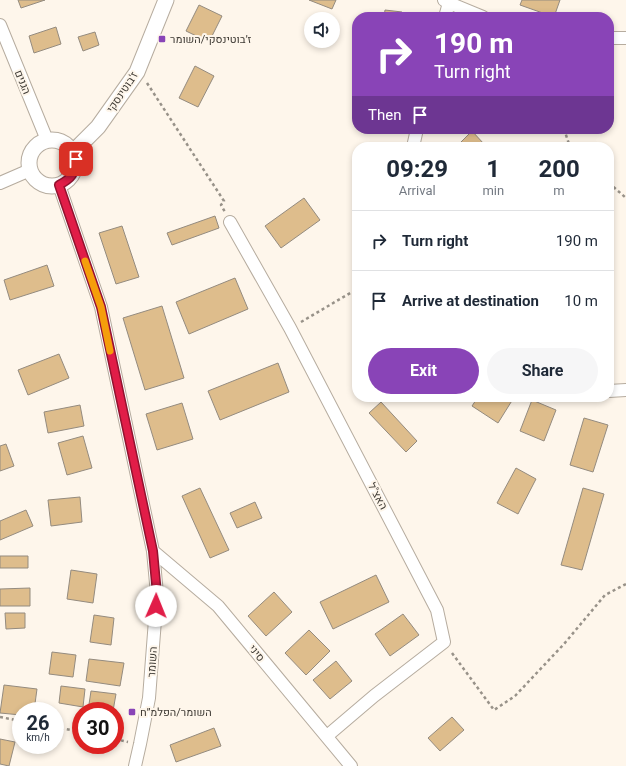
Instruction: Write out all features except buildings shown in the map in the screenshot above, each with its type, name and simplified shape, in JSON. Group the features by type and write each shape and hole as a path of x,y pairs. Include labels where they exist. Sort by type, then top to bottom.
{"street":[{"name":"ז'בוטינסקי","path":"73,152 98,127 137,72 166,0"},
{"path":"445,12 446,2 471,12"},
{"name":"הגנים","path":"0,25 47,140"},
{"path":"614,38 626,38"},
{"path":"54,139 62,141 68,145 73,152 76,159 73,174 68,180 59,185 46,185 39,182 30,170 30,155 34,148 47,140 54,139"},
{"path":"0,183 30,170"},
{"name":"השומר","path":"59,185 101,307 153,551 157,594 149,691 140,744 134,766"},
{"name":"האצ\"ל","path":"230,222 290,328 437,610 444,642"},
{"path":"614,391 626,390"},
{"name":"סיני","path":"153,551 218,606 351,766"},
{"path":"327,736 374,696 444,642"}],"path":[{"path":"137,72 150,86 224,201 221,204"},
{"path":"614,187 626,198"},
{"path":"290,328 352,292"},
{"path":"444,642 494,710 515,696 564,644 605,594 626,584"},
{"path":"0,717 12,719"}],"slow traffic":[{"path":"85,261 101,307 110,351"}],"place":[{"name":"ז׳בוטינסקי/השומר","path":"162,39"},
{"name":"השומר/הפלמ״ח","path":"132,712"}],"route":[{"path":"76,159 73,174 68,180 59,185 101,307 153,551 157,594 156,606"}]}
